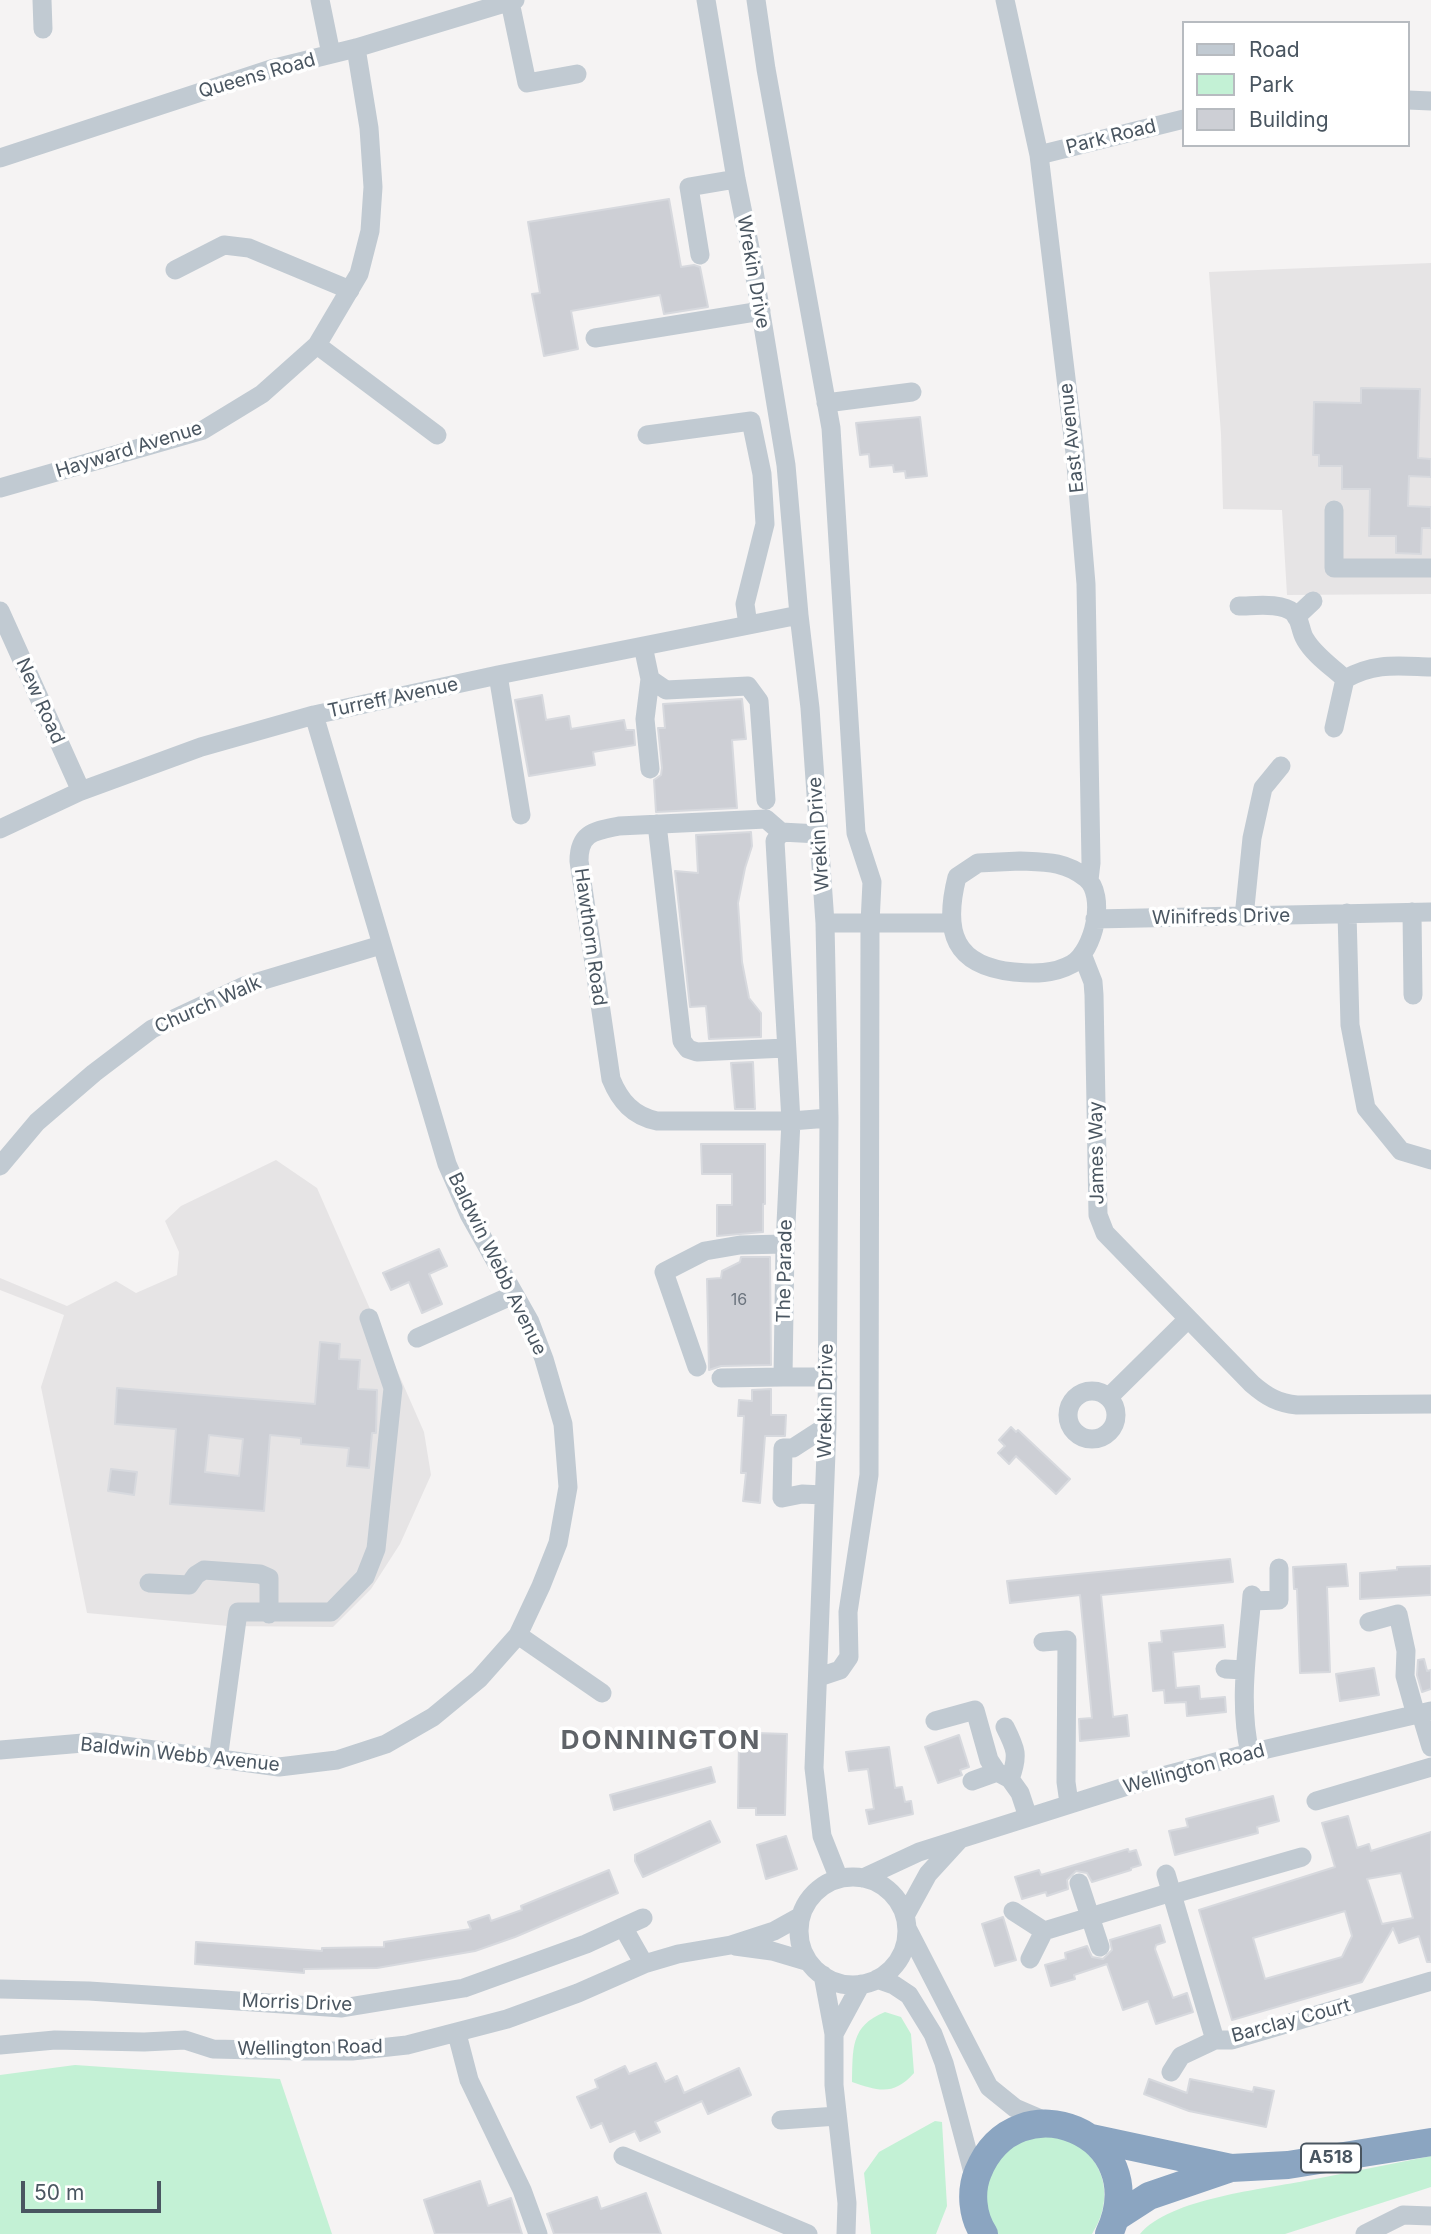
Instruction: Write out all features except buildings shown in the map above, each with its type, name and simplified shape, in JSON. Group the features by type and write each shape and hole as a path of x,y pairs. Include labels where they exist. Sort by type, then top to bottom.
{"highway":[{"path":"963,2234 983,2160 995,2144 1012,2132 1032,2125 1053,2124 1073,2128 1091,2138 1106,2154 1116,2173 1120,2194 1113,2225"},
{"name":"A518","path":"1091,2138 1231,2168 1288,2165 1431,2141"},
{"name":"A518","path":"1113,2225 1150,2196 1231,2168"},
{"path":"974,2193 984,2234"}],"street":[{"path":"42,0 43,29"},
{"path":"320,0 331,54"},
{"name":"Wrekin Drive","path":"706,0 786,466 810,708 819,834 825,923 829,1118 828,1377 814,1768 822,1836 839,1879"},
{"path":"756,0 831,428 856,833 873,882 870,923 869,1475 848,1612 849,1657 840,1670 819,1677"},
{"name":"East Avenue","path":"1005,0 1039,155 1075,453 1086,584 1091,863 1089,880"},
{"path":"513,1 527,83 577,74"},
{"name":"Queens Road","path":"0,158 271,69 356,48 513,1"},
{"name":"Hayward Avenue","path":"0,488 203,430 262,394 317,345 359,274 370,231 373,187 369,128 356,48"},
{"path":"1410,100 1431,101"},
{"name":"Park Road","path":"1039,155 1182,119"},
{"path":"700,255 689,187 736,179"},
{"path":"175,270 224,245 249,248 350,290"},
{"path":"595,338 761,311"},
{"path":"317,345 437,435"},
{"path":"826,403 912,392"},
{"path":"647,435 751,421 762,474 765,524 746,604 748,625"},
{"path":"1334,510 1334,568 1431,568"},
{"path":"1296,617 1313,601"},
{"path":"1239,606 1280,607 1294,613 1304,638 1316,653 1345,678"},
{"name":"New Road","path":"0,611 81,791"},
{"name":"Turreff Avenue","path":"0,829 81,791 201,747 314,715 799,615"},
{"path":"643,646 650,679 645,719 650,769"},
{"path":"1334,728 1345,678 1362,669 1381,665 1431,667"},
{"path":"498,675 521,815"},
{"path":"650,679 666,690 748,686 759,701 765,800"},
{"name":"Baldwin Webb Avenue","path":"0,1750 95,1742 279,1767 337,1760 386,1744 433,1717 470,1687 518,1635 558,1543 568,1486 563,1424 552,1385 530,1322 468,1214 447,1164 314,715"},
{"path":"1244,917 1252,838 1263,789 1281,766"},
{"name":"Hawthorn Road","path":"791,1121 657,1121 632,1111 617,1095 611,1079 579,848 585,837 597,831 657,824 766,819 780,832 819,834"},
{"path":"657,824 682,1041 688,1049 697,1052 786,1048"},
{"name":"The Parade","path":"780,832 775,841 791,1121 785,1244 783,1377"},
{"path":"978,863 1060,863 1089,880 1094,892 1096,919 1089,946 1073,963 1048,972 1004,971 977,964 964,955 951,923 953,894 957,877 978,863"},
{"path":"1413,995 1422,912"},
{"name":"Winifreds Drive","path":"1096,919 1422,912"},
{"path":"1347,913 1350,1025 1366,1108 1401,1151 1431,1160"},
{"path":"825,923 951,923"},
{"name":"Church Walk","path":"0,1166 37,1122 94,1073 152,1029 244,986 381,945"},
{"name":"James Way","path":"1082,954 1093,982 1098,1215 1105,1233 1251,1384 1267,1397 1282,1404 1431,1404"},
{"path":"791,1121 829,1118"},
{"path":"697,1367 664,1272 705,1251 740,1245 785,1244"},
{"path":"417,1338 513,1295"},
{"path":"218,1760 238,1612 331,1612 365,1577 376,1549 393,1388 369,1318"},
{"path":"1109,1396 1188,1320"},
{"path":"721,1378 828,1377"},
{"path":"823,1495 802,1494 782,1498 783,1448 793,1448 827,1426"},
{"path":"1250,1753 1245,1731 1245,1670 1252,1598 1279,1600 1279,1568"},
{"path":"149,1583 189,1585 196,1574 204,1570 260,1574 269,1578 269,1614"},
{"path":"1369,1622 1398,1614 1406,1651 1405,1675 1423,1713 1431,1747"},
{"path":"518,1635 602,1693"},
{"path":"1044,1642 1067,1640 1066,1782 1069,1803"},
{"path":"1225,1669 1245,1670"},
{"path":"935,1721 975,1710 989,1760 1020,1793 1028,1816"},
{"name":"Wellington Road","path":"863,1878 919,1852 1069,1803 1250,1753 1423,1713"},
{"path":"972,1781 1004,1775 1014,1768 1016,1749 1005,1727"},
{"path":"1316,1801 1431,1767"},
{"name":"Wellington Road","path":"906,1922 928,1874 961,1838"},
{"path":"1030,1959 1044,1931 1170,1887 1199,1888 1302,1857"},
{"path":"846,2234 847,2203 834,2084 834,2034 816,1968 800,1940 801,1916 807,1903 826,1884 839,1879 863,1878 884,1887 900,1905 941,1996 989,2087 1016,2108 1053,2124"},
{"path":"1079,1883 1100,1947"},
{"name":"Barclay Court","path":"1170,1887 1215,2040 1232,2040 1431,1981"},
{"path":"1013,1911 1044,1931"},
{"name":"Wellington Road","path":"0,2045 55,2040 185,2040 213,2049 352,2051 407,2045 507,2019 578,1993 644,1964 678,1954 731,1945 774,1930 801,1916"},
{"name":"Morris Drive","path":"0,1989 89,1991 342,2008 464,1988 586,1944 643,1918"},
{"path":"834,2034 869,1981 896,1963 903,1952 906,1922"},
{"path":"623,1927 644,1964"},
{"name":"Wellington Road","path":"731,1945 772,1951 816,1968"},
{"path":"816,1968 835,1981 869,1981 894,1985 909,1995 933,2034 944,2063 974,2193"},
{"path":"457,2034 468,2080 512,2169 538,2234"},
{"path":"1171,2072 1181,2056 1215,2040"},
{"path":"781,2120 837,2116"},
{"path":"623,2156 807,2234"},
{"path":"1365,2234 1403,2216 1431,2216"}],"shaded area":[{"path":"1431,263 1431,594 1287,595 1282,510 1223,509 1221,434 1209,272"},
{"path":"276,1160 317,1188 424,1432 431,1475 400,1544 371,1589 333,1627 228,1626 87,1613 41,1387 64,1315 0,1290 0,1278 67,1306 116,1281 136,1293 177,1275 179,1252 165,1221 181,1206"}],"green space":[{"path":"885,2012 901,2017 911,2034 914,2073 900,2085 885,2090 852,2082 854,2049 859,2032 865,2024"},
{"path":"75,2065 280,2079 332,2234 0,2234 0,2075"},
{"path":"935,2121 942,2122 947,2206 936,2234 871,2234 864,2173 879,2152"},
{"path":"1038,2136 1058,2137 1076,2145 1088,2154 1096,2165 1104,2191 1103,2206 1092,2234 997,2234 989,2224 984,2186 990,2168 1018,2142"},
{"path":"1431,2156 1431,2187 1285,2234 1140,2234 1154,2222 1195,2203"}],"district":[{"name":"DONNINGTON","path":"661,1741"}]}
